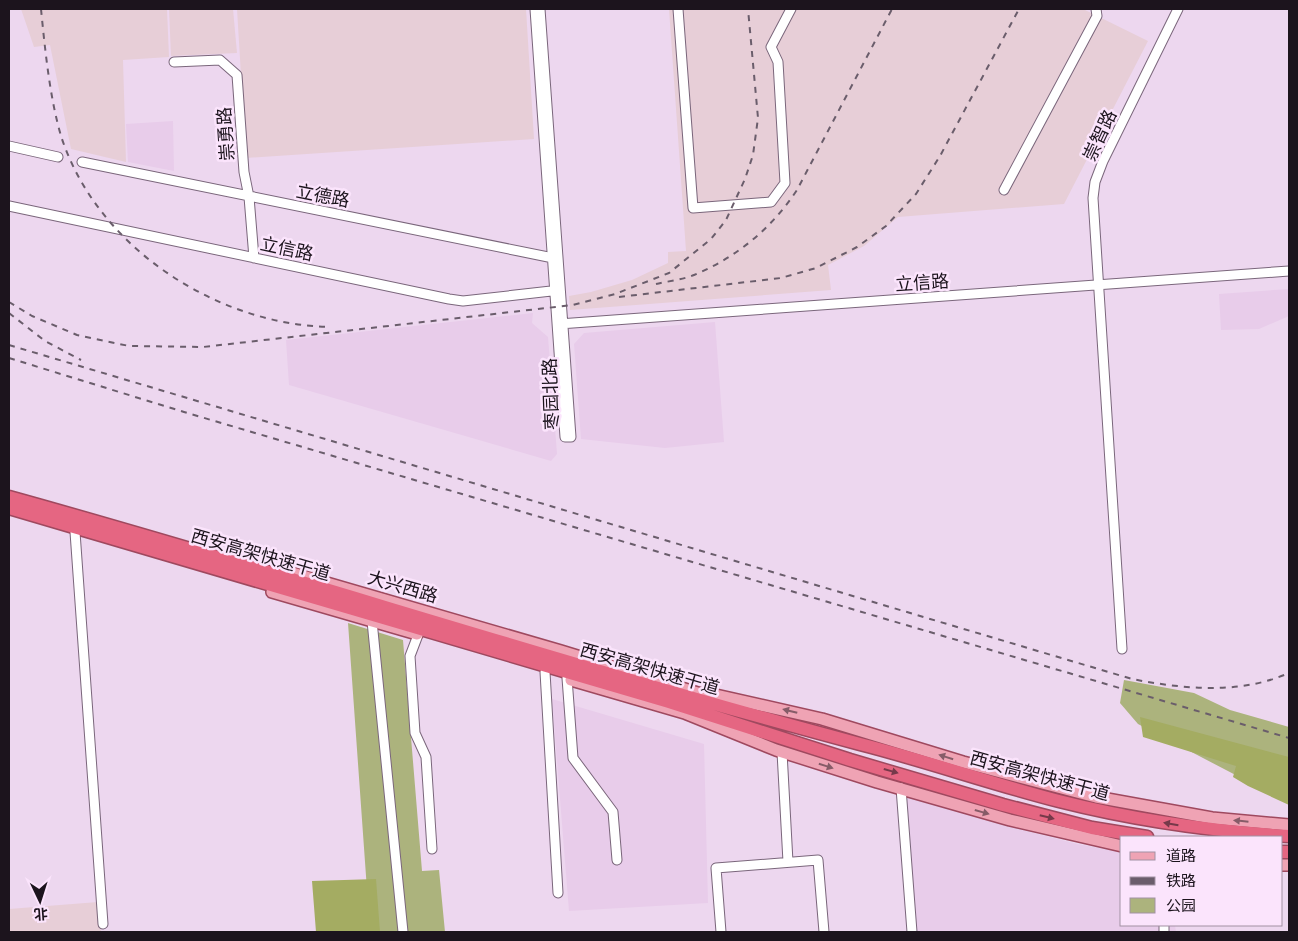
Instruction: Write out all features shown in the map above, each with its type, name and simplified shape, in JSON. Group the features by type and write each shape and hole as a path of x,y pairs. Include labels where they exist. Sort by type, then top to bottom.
{"highway":[{"name":"西安高架快速干道","path":"9,497 670,698"},
{"name":"西安高架快速干道","path":"9,508 783,730 939,766 1052,799 1132,817 1188,826 1289,836"},
{"name":"西安高架快速干道","path":"783,730 933,785 1092,828 1141,836"}],"main road":[{"name":"大兴西路","path":"9,491 396,602 692,690 783,730"},
{"path":"9,513 682,712 782,752 901,788 1010,820 1120,846"},
{"path":"692,690 822,719 963,762 1096,797 1212,818 1289,825"},
{"path":"682,712 783,730"}],"street":[{"name":"枣园北路","path":"535,9 555,258"},
{"name":"枣园北路","path":"540,9 557,290 571,437 565,437 560,324"},
{"path":"678,9 693,208 771,202 785,183 778,62 771,47 791,9"},
{"path":"1004,190 1097,16 1096,9"},
{"name":"崇智路","path":"1122,649 1093,213 1095,182 1103,161 1178,9"},
{"name":"崇勇路","path":"174,62 220,60 236,75 244,172 249,197 254,258"},
{"path":"9,146 58,157"},
{"name":"立德路","path":"82,162 555,258"},
{"name":"立信路","path":"9,206 456,300 557,290"},
{"name":"立信路","path":"560,324 1289,271"},
{"path":"74,532 104,924"},
{"path":"372,621 403,932"},
{"path":"418,634 410,656 415,733 426,757 432,848"},
{"path":"545,672 558,893"},
{"path":"567,678 573,758 614,812 617,860"},
{"path":"782,752 788,862"},
{"path":"901,788 912,932"},
{"path":"720,932 716,868 818,860 824,932"}],"shaded area":[{"path":"21,9 167,9 169,57 123,60 126,162 71,149 50,45 34,47"},
{"path":"169,9 233,9 237,53 171,56"},
{"path":"237,9 526,9 534,139 246,158"},
{"path":"669,9 1083,9 1148,41 1064,204 898,217 864,246 828,265 831,290 570,310 569,296 591,292 632,280 668,263 668,252 686,251"},
{"path":"173,121 174,171 128,162 126,124"},
{"path":"1289,289 1289,316 1259,329 1221,330 1219,294"},
{"path":"533,313 532,323 548,337 557,454 551,461 289,385 286,340"},
{"path":"715,322 724,442 665,448 581,439 574,344 584,333"},
{"path":"552,699 704,744 708,903 569,911"},
{"path":"899,793 1023,830 1077,844 1120,852 1120,926 1175,926 1176,932 908,932"},
{"path":"98,902 101,932 9,932 9,909"}],"green space":[{"path":"348,623 403,640 422,871 439,870 445,932 370,932"},
{"path":"1124,680 1194,693 1230,710 1289,727 1289,803 1138,724 1120,703"},
{"path":"1140,717 1289,757 1289,805 1233,777 1236,766 1143,737"},
{"path":"376,879 380,932 316,932 312,881"}],"railway":[{"path":"41,9 51,92 62,139 80,179 104,214 134,246 168,274 206,296 247,312 289,323 331,327"},
{"path":"9,302 32,316 77,335 129,346 203,347 573,305 615,294 669,273 711,239 726,220 745,179 753,155 758,118 748,9"},
{"path":"656,284 689,277 725,260 752,240 776,217 797,190 892,9"},
{"path":"619,297 781,278 816,268 857,247 886,226 916,194 940,156 1019,9"},
{"path":"9,313 45,341 81,360"},
{"path":"9,345 1132,679 1171,685 1211,688 1251,685 1289,673"},
{"path":"9,358 184,412 1289,738"}]}
